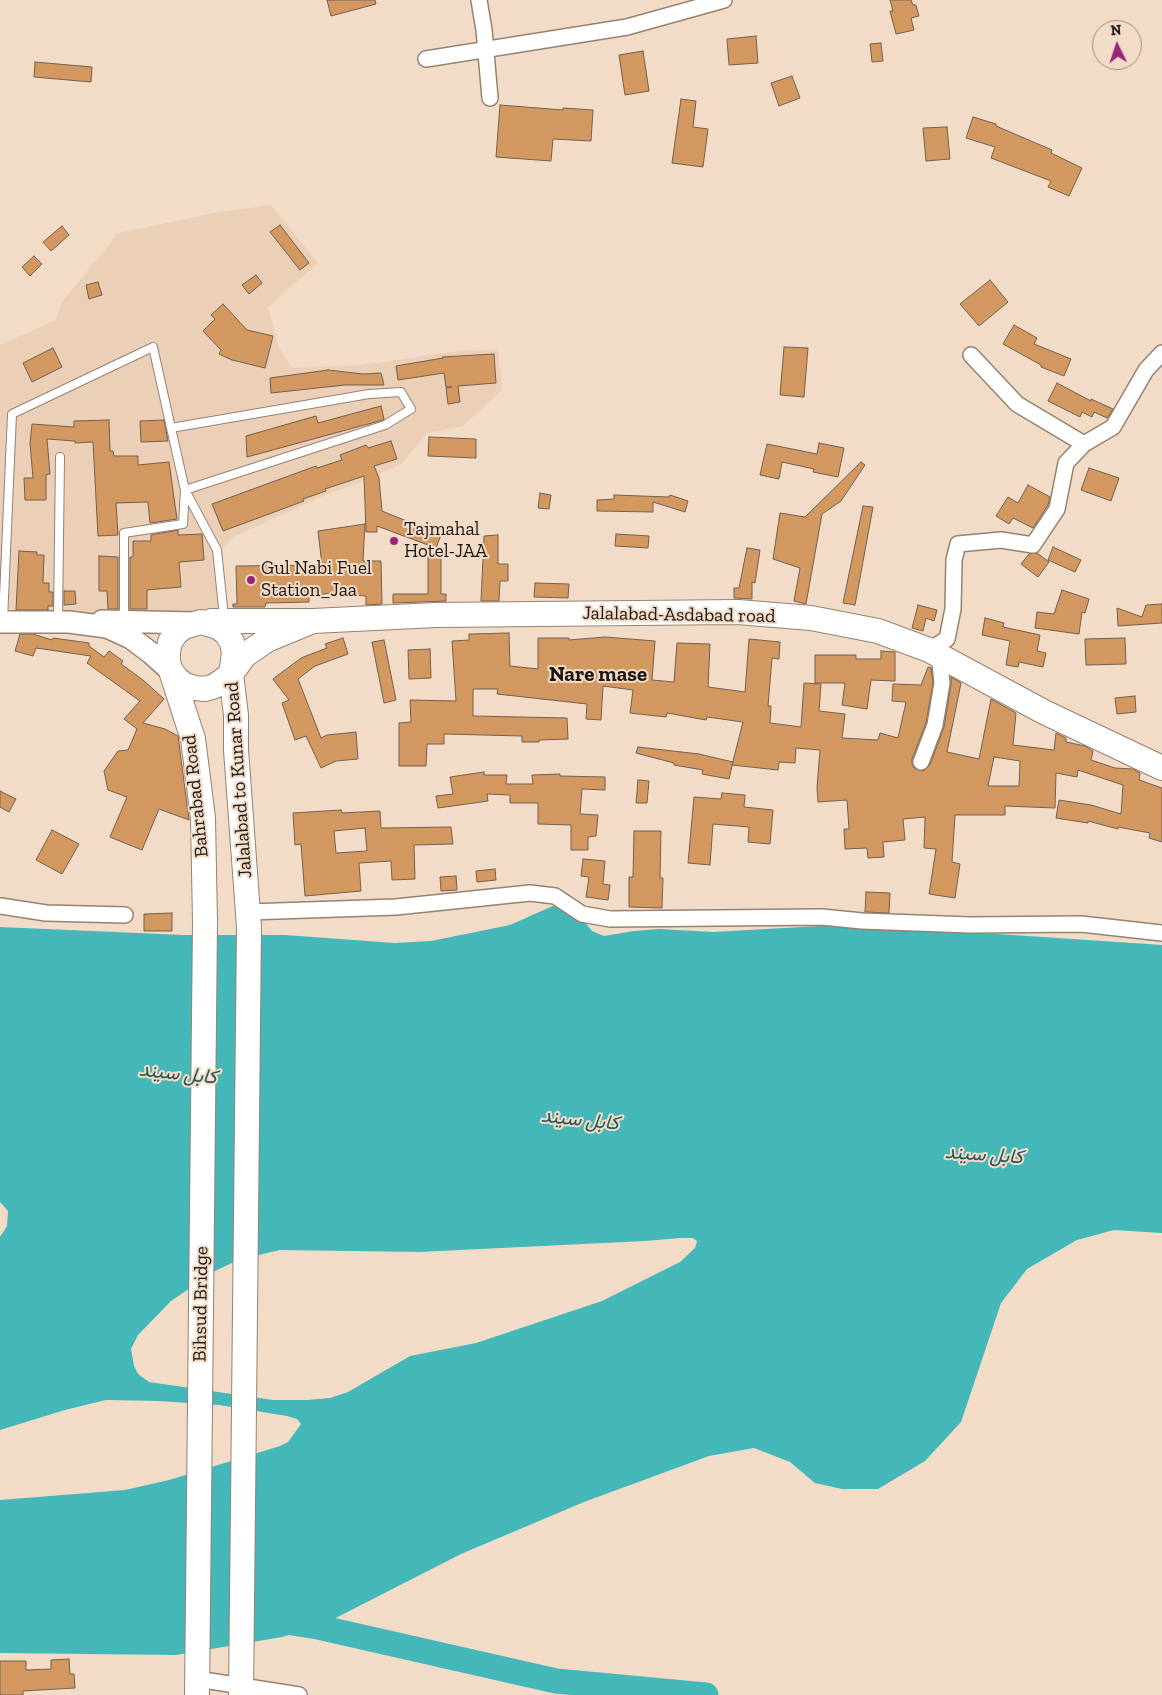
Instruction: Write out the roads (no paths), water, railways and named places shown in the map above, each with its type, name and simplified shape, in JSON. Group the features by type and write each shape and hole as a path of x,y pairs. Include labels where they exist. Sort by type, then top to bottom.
{"main road":[{"name":"Jalalabad-Asdabad road","path":"209,622 313,621 436,615 738,612 811,618 878,631 934,652 1044,712 1162,768"},
{"name":"Jalalabad to Kunar Road","path":"241,1690 249,919 236,750 236,715 231,674 245,655 267,640 313,621"},
{"name":"Bahrabad Road","path":"2,622 63,622 107,627 131,638 151,652 171,671 193,739 203,818 204,929"},
{"path":"63,622 209,622 222,630 232,642 234,652 231,674 215,686 205,689 195,688 181,682 171,671 168,662 168,652 170,642 176,633 184,627 209,622"},
{"name":"Bihsud Bridge","path":"197,1687 204,929"}],"street":[{"path":"479,0 490,98"},
{"path":"426,59 627,27 724,0"},
{"path":"922,762 935,725 942,683 934,652 947,639 953,609 954,560 958,544 1001,540 1033,545 1057,509 1066,463 1084,444 1114,427 1146,370 1162,353"},
{"path":"971,355 1017,404 1084,444"},
{"path":"249,919 396,907 530,893 555,896 582,914 610,919 822,917 862,921 970,925 1081,924 1162,933"},
{"path":"0,906 46,913 125,915"},
{"path":"197,1687 299,1695"}],"lane":[{"path":"2,622 12,414 152,347 185,490 217,550 209,622"},
{"path":"171,428 369,394 402,392 411,409 385,425 185,490"},
{"path":"60,458 63,622"},
{"path":"124,621 124,533 182,524 185,490"}],"water":[{"name":"کابل سيند","path":"555,905 562,905 583,920 592,931 604,936 659,929 713,932 837,925 1162,945 1162,1233 1114,1230 1077,1240 1027,1269 1001,1303 961,1422 925,1461 878,1489 842,1489 815,1483 790,1462 754,1448 709,1456 584,1502 461,1554 318,1627 282,1637 176,1655 0,1653 0,1500 125,1490 169,1480 280,1446 288,1442 301,1424 297,1419 287,1416 219,1405 106,1400 65,1410 0,1430 0,1237 7,1226 8,1211 0,1202 0,927 184,935 285,935 395,943 431,941 510,925","holes":["693,1238 697,1241 695,1248 680,1262 602,1301 476,1343 410,1356 348,1392 330,1398 273,1400 149,1382 138,1374 134,1366 131,1349 138,1335 171,1301 215,1271 238,1260 280,1250 419,1252"]}],"waterway":[{"path":"285,1622 318,1627 556,1681 706,1695"}],"place":[{"name":"Tajmahal Hotel-JAA","path":"394,541"},
{"name":"Gul Nabi Fuel Station_Jaa","path":"251,580"}],"district":[{"name":"Nare mase","path":"598,675"}]}
